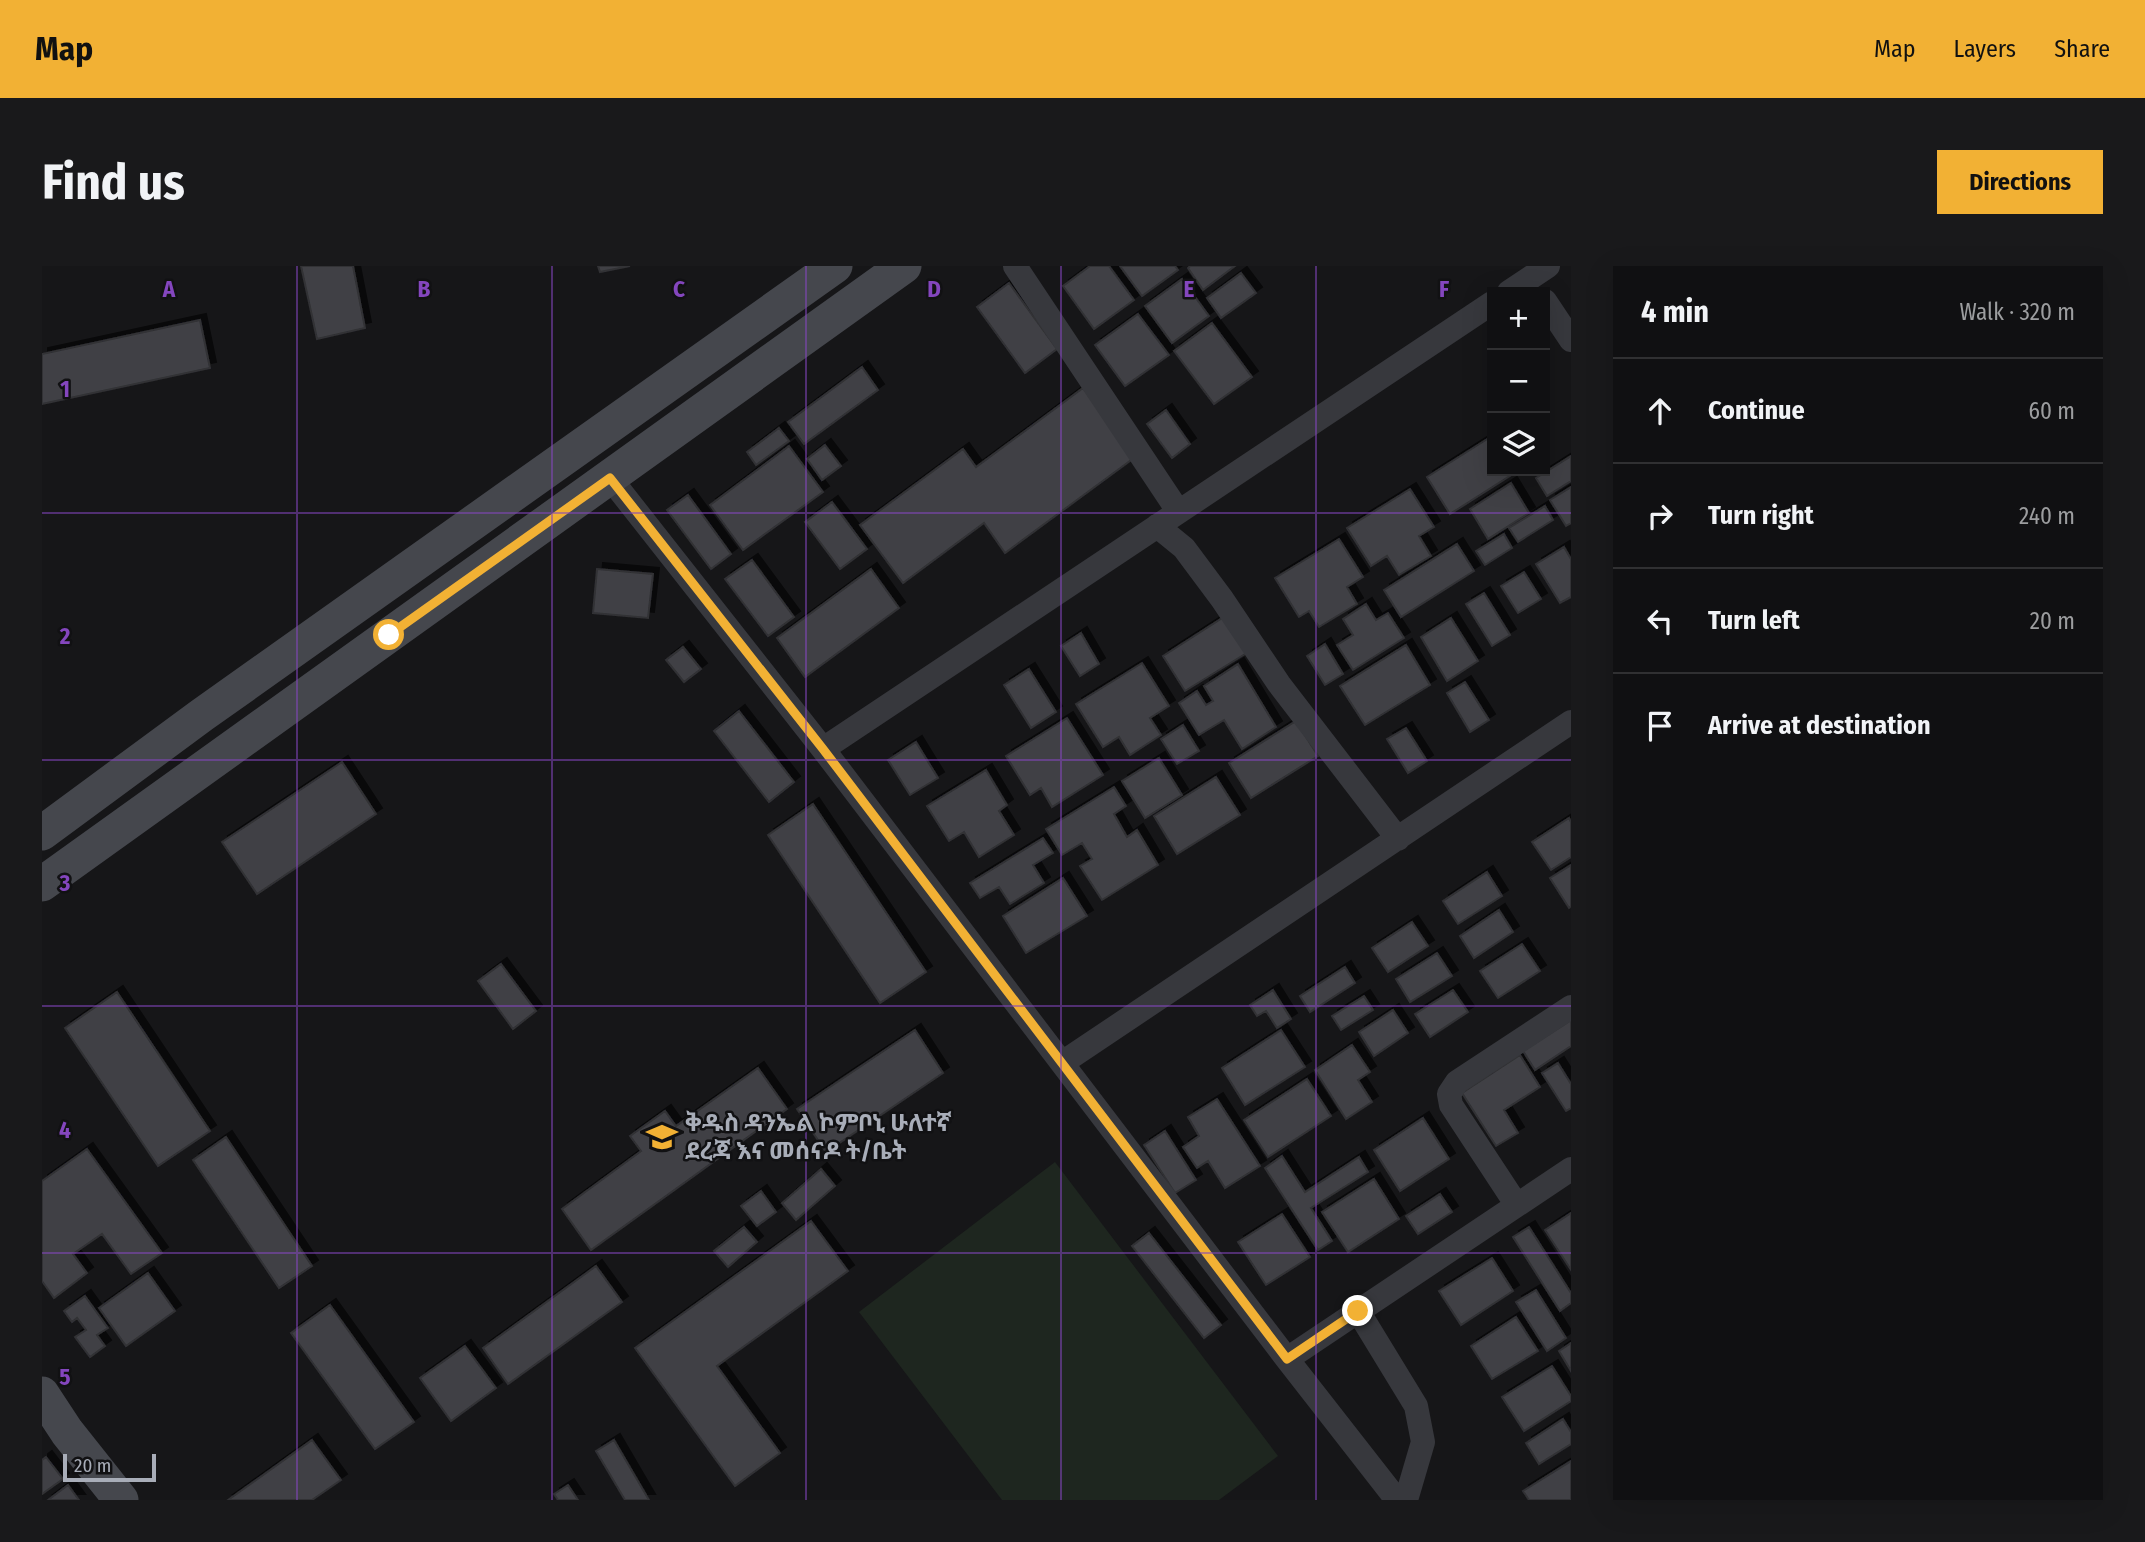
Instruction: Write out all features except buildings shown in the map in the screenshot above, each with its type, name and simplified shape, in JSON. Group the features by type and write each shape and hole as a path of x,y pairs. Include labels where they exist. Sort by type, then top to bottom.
{"main road":[{"path":"42,833 202,715 835,266"},
{"path":"42,884 904,266"},
{"path":"42,1394 55,1433 121,1500"}],"street":[{"path":"1015,266 1178,511"},
{"path":"823,749 1487,306"},
{"path":"1550,308 1571,340"},
{"path":"610,478 823,749 1397,1500"},
{"path":"1157,526 1184,548 1222,598 1279,684 1398,839"},
{"path":"1062,1063 1571,723"},
{"path":"1516,1203 1451,1105 1449,1094 1457,1082 1571,1007"},
{"path":"1287,1359 1516,1203 1571,1169"},
{"path":"1358,1311 1416,1406 1423,1442 1406,1500"}],"shaded area":[{"path":"1055,1162 1278,1456 1219,1500 1002,1500 859,1312"}],"place":[{"name":"ቅዱስ ዳንኤል ኮምቦኒ ሁለተኛ ደረጃ እና መሰናዶ ት/ቤት","path":"662,1137"}],"route":[{"path":"389,635 610,478 823,749 1287,1359 1358,1311"}]}
